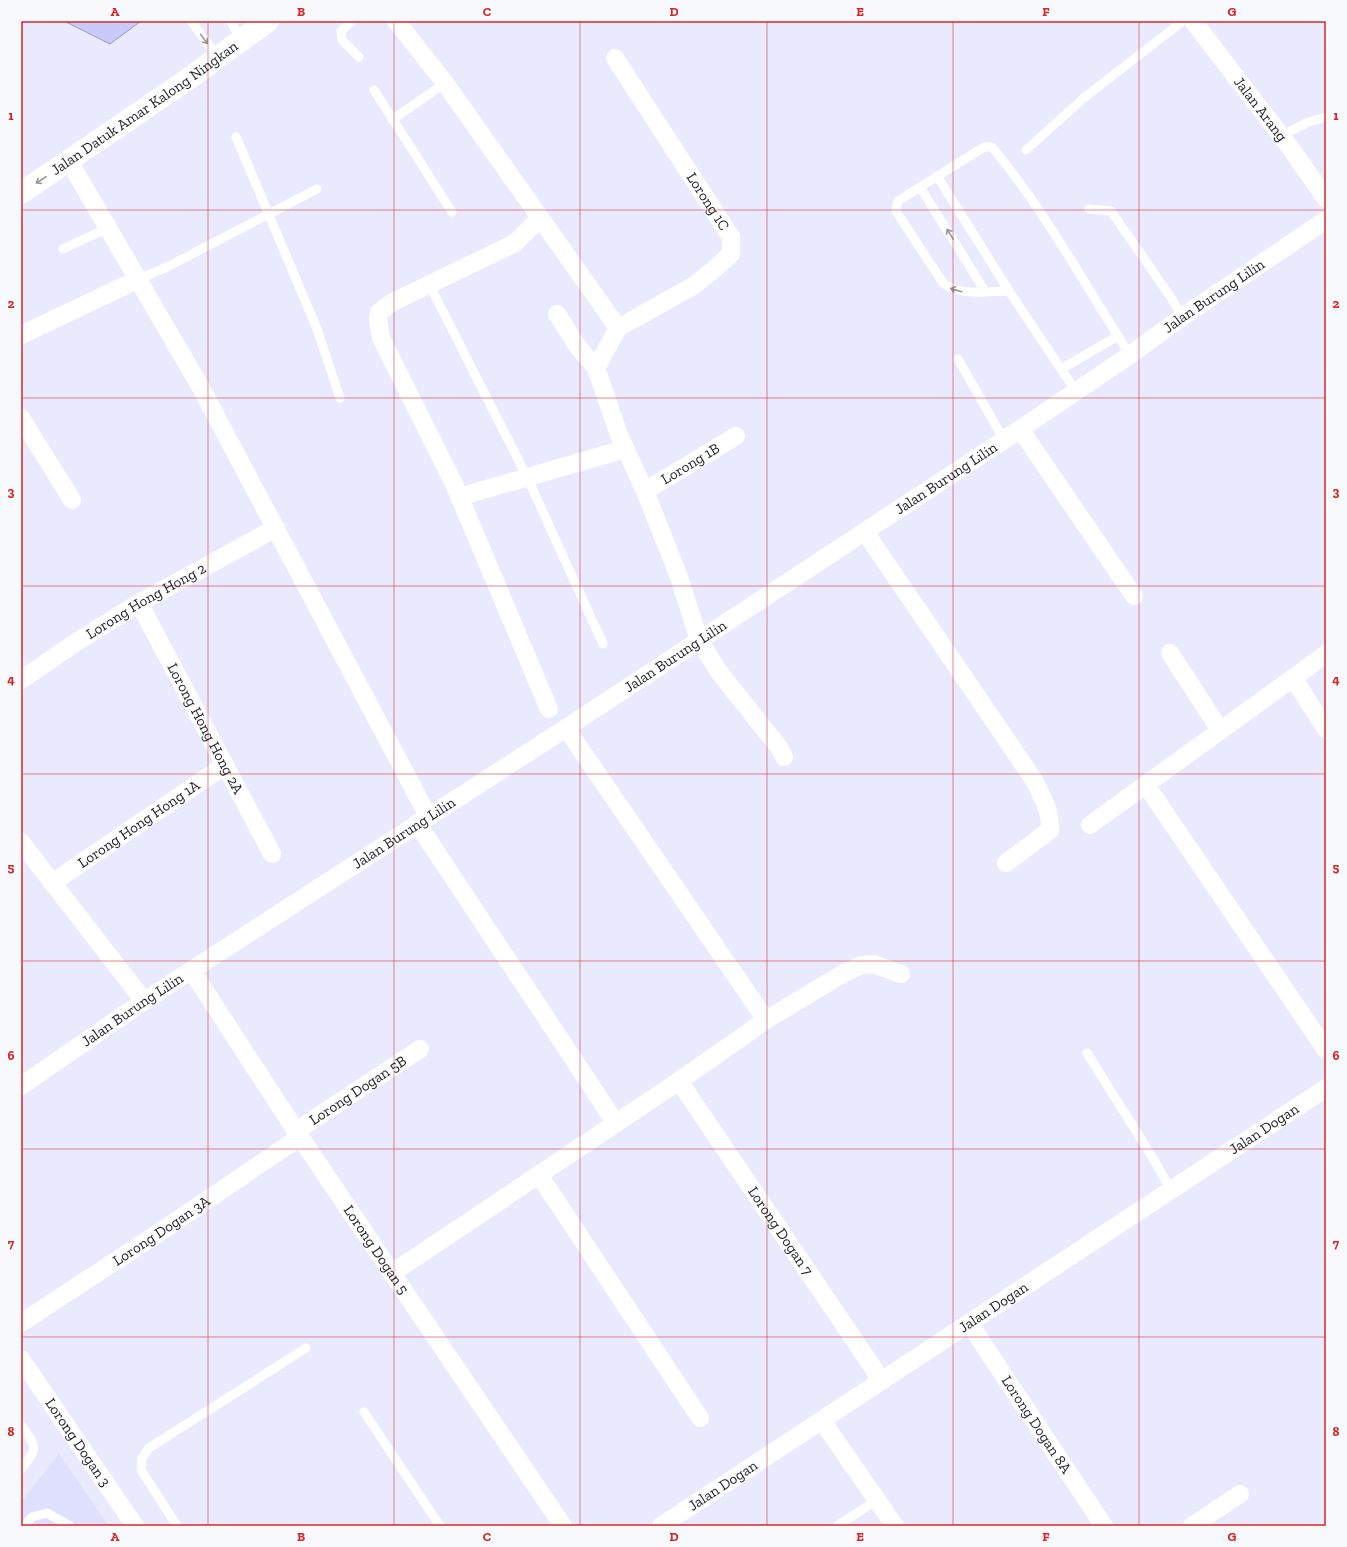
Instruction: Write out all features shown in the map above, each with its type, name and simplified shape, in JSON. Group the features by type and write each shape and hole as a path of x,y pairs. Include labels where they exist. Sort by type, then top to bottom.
{"highway":[{"name":"Jalan Datuk Amar Kalong Ningkan","path":"21,193 70,161 268,21"}],"street":[{"path":"396,21 445,83 539,219 618,328 596,368"},
{"name":"Jalan Arang","path":"1193,21 1281,136 1326,200"},
{"name":"Lorong 1C","path":"615,58 731,236 731,254 712,272 693,286 618,328"},
{"path":"70,161 200,386 276,528 422,820 615,1122"},
{"path":"539,219 515,243 430,286 392,302 379,312 378,320 381,338 459,497 549,709"},
{"name":"Jalan Burung Lilin","path":"21,1086 144,1001 566,728 1004,440 1075,390 1130,355 1182,317 1326,220"},
{"path":"21,335 139,279"},
{"path":"557,314 578,347 596,368 625,449 645,492 679,577 699,640 719,672 778,746 784,757"},
{"path":"21,418 72,500"},
{"path":"1020,429 1134,596"},
{"name":"Lorong 1B","path":"645,492 736,436"},
{"path":"459,497 625,449"},
{"name":"Lorong Hong Hong 2","path":"21,680 78,641 139,603 276,528"},
{"path":"864,532 1034,780 1044,800 1051,819 1050,830 1006,863"},
{"name":"Lorong Hong Hong 2A","path":"139,603 272,854"},
{"path":"1170,653 1220,730"},
{"path":"1090,825 1326,654"},
{"path":"1293,678 1326,729"},
{"path":"566,728 766,1020"},
{"name":"Lorong Hong Hong 1A","path":"52,883 225,765"},
{"path":"1146,785 1326,1050"},
{"path":"21,842 144,1001"},
{"path":"392,1273 615,1122 679,1081 766,1020 844,973 862,965 878,965 901,974"},
{"name":"Lorong Dogan 5","path":"192,971 298,1134 563,1526"},
{"name":"Lorong Dogan 5B","path":"298,1134 420,1048"},
{"name":"Lorong Dogan 7","path":"679,1081 882,1381"},
{"name":"Jalan Dogan","path":"666,1525 969,1322 1326,1088"},
{"name":"Lorong Dogan 3A","path":"21,1323 157,1234 298,1134"},
{"path":"538,1174 700,1418"},
{"name":"Lorong Dogan 8A","path":"969,1322 1104,1526"},
{"name":"Lorong Dogan 3","path":"21,1359 135,1526"},
{"path":"822,1421 895,1526"},
{"path":"1192,1526 1240,1494"}],"lane":[{"path":"191,21 217,56"},
{"path":"230,21 242,39"},
{"path":"352,21 341,31 342,40 359,57"},
{"path":"1026,150 1085,97 1183,21"},
{"path":"392,120 445,83"},
{"path":"374,90 452,212"},
{"path":"1281,136 1306,123 1326,117"},
{"path":"236,137 317,329 340,398"},
{"path":"1009,291 966,292 952,290 943,283 896,211 898,201 984,147 992,147 1005,162 1069,255 1130,355"},
{"path":"937,176 1009,291 1075,390"},
{"path":"920,187 985,291"},
{"path":"139,279 165,268 317,189"},
{"path":"1089,209 1111,211 1163,286 1182,317"},
{"path":"63,249 108,228"},
{"path":"430,286 527,477 603,644"},
{"path":"1061,369 1118,336"},
{"path":"958,359 1004,440"},
{"path":"1087,1053 1156,1163 1170,1190"},
{"path":"177,1526 141,1470 142,1458 149,1448 306,1348"},
{"path":"364,1412 440,1526"},
{"path":"21,1425 35,1448 34,1453 21,1469"},
{"path":"837,1526 877,1500"},
{"path":"24,1526 32,1517 47,1513 70,1526"}],"shaded area":[{"path":"59,1454 109,1526 21,1526 21,1502"}],"building":[{"path":"64,21 141,21 110,44"}]}
